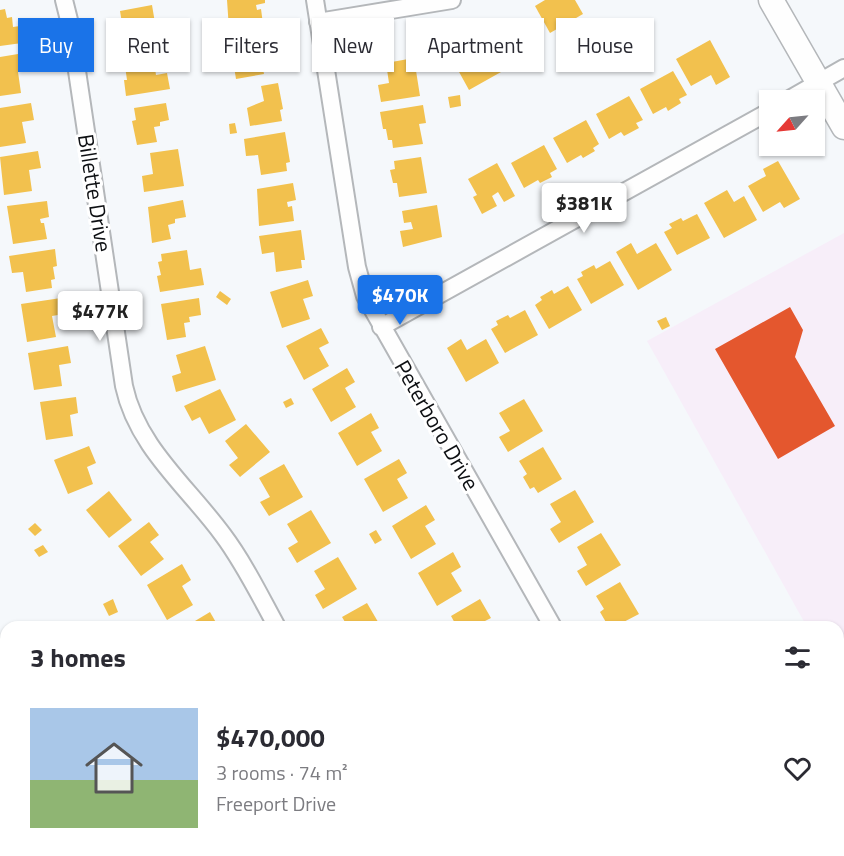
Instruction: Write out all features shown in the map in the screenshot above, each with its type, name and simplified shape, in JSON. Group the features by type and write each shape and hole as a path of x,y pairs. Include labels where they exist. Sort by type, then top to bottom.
{"street":[{"name":"Billette Drive","path":"64,0 70,24 124,386 131,412 154,452 224,537 273,621"},
{"name":"Peterboro Drive","path":"315,0 317,18"},
{"path":"342,18 452,0"},
{"path":"771,0 844,127"},
{"path":"806,90 844,68"},
{"name":"Peterboro Drive","path":"326,72 357,267 366,296 381,327 550,621"},
{"path":"381,327 759,117"}],"shaded area":[{"path":"844,233 844,621 804,621 647,341"}],"building: Homes":[{"path":"227,0 265,0 265,3 256,5 257,10 261,9 262,18 228,18"},
{"path":"545,0 575,0 583,14 576,18 556,18 556,30 550,33 544,18 542,18 535,6"},
{"path":"152,5 154,18 121,18 120,11"},
{"path":"5,9 7,18 12,17 13,27 18,26 18,44 0,46 0,10"},
{"path":"710,40 730,77 716,85 711,75 691,86 676,59"},
{"path":"18,54 21,93 0,96 0,57"},
{"path":"406,59 406,72 416,72 420,96 381,102 378,85 389,83 387,72 394,72 394,62"},
{"path":"673,71 687,95 679,99 681,103 668,111 666,107 653,114 640,89"},
{"path":"126,72 156,72 156,75 167,73 170,89 126,96 124,80 127,80"},
{"path":"235,72 264,72 264,74 236,79"},
{"path":"459,72 501,72 469,90"},
{"path":"278,83 283,109 280,110 282,121 250,126 247,108 264,101 261,86"},
{"path":"460,95 461,106 450,108 448,97"},
{"path":"629,96 643,120 636,123 639,128 624,136 621,132 609,139 596,114"},
{"path":"31,103 34,120 22,122 26,143 0,147 0,108"},
{"path":"166,103 169,120 160,122 160,126 154,127 157,142 137,145 132,121 136,120 134,108"},
{"path":"423,105 426,123 419,124 423,144 393,148 392,140 388,140 386,129 383,129 380,112"},
{"path":"586,120 599,144 593,148 595,151 583,158 581,155 567,163 553,138"},
{"path":"235,123 237,133 230,134 229,124"},
{"path":"285,132 290,162 286,163 287,171 261,175 258,155 246,156 244,139"},
{"path":"544,145 557,169 550,173 552,177 540,183 538,180 524,188 511,163"},
{"path":"178,149 184,186 144,192 142,176 153,174 150,153"},
{"path":"38,151 41,168 29,170 32,191 4,195 0,157"},
{"path":"421,157 427,193 399,197 397,183 393,183 390,170 395,169 394,161"},
{"path":"778,161 800,199 784,208 780,202 763,212 748,186 766,176 763,169"},
{"path":"497,163 515,196 504,202 498,192 492,196 497,206 482,214 473,197 477,195 468,179"},
{"path":"293,183 296,200 287,202 288,207 292,206 294,221 259,226 257,189"},
{"path":"727,190 734,202 744,196 757,220 724,238 704,203"},
{"path":"183,200 186,217 175,219 175,223 168,225 171,239 152,243 148,207"},
{"path":"47,201 49,217 40,219 41,223 44,223 47,239 13,244 7,206"},
{"path":"437,205 442,237 403,247 400,231 413,229 411,222 404,223 402,211"},
{"path":"697,214 710,238 677,255 664,232 672,228 669,224 681,218 683,221"},
{"path":"301,230 305,260 301,260 302,268 276,272 274,252 262,254 259,236"},
{"path":"631,243 637,254 656,243 672,270 638,290 616,252"},
{"path":"55,249 57,266 53,267 55,279 51,280 52,288 26,292 23,272 12,273 9,256"},
{"path":"187,250 190,270 201,268 204,285 160,292 157,276 161,275 158,262 162,261 161,254"},
{"path":"610,261 624,285 591,304 577,279 583,276 581,272 594,265 596,269"},
{"path":"308,280 313,296 303,299 310,319 282,328 270,292"},
{"path":"568,286 582,310 549,329 535,305 542,300 540,297 552,290 554,294"},
{"path":"220,291 231,299 227,305 216,297"},
{"path":"61,298 64,314 52,316 56,337 27,342 21,304"},
{"path":"199,298 201,315 189,317 190,322 184,323 186,337 167,340 161,304"},
{"path":"525,310 538,335 505,353 491,329 498,325 496,321 508,315 510,318"},
{"path":"666,317 670,326 662,330 657,321"},
{"path":"321,328 329,343 319,348 329,366 304,380 286,346"},
{"path":"461,339 467,350 486,339 499,363 466,382 447,348"},
{"path":"68,346 71,363 59,365 62,386 34,390 28,353"},
{"path":"205,346 216,380 176,392 172,376 181,373 176,355"},
{"path":"347,368 355,382 345,388 356,407 331,422 312,389"},
{"path":"220,389 236,420 209,434 200,417 192,421 184,406"},
{"path":"76,397 78,413 70,415 73,436 46,440 40,402"},
{"path":"291,398 294,404 286,408 283,402"},
{"path":"524,399 543,431 508,452 499,437 510,431 499,413"},
{"path":"371,413 379,428 371,432 382,451 357,466 338,433"},
{"path":"246,424 270,452 240,477 229,465 238,458 225,441"},
{"path":"89,446 96,463 87,467 93,484 68,494 54,460"},
{"path":"543,447 562,479 538,493 534,487 530,489 523,477 527,474 519,461"},
{"path":"399,459 407,473 397,479 408,498 383,512 364,479"},
{"path":"284,464 303,497 269,516 260,502 270,497 259,478"},
{"path":"575,490 594,522 559,543 550,529 561,522 550,504"},
{"path":"109,491 132,520 109,538 86,510"},
{"path":"426,505 435,520 425,526 436,544 411,559 392,526"},
{"path":"311,510 331,543 297,563 288,548 298,542 287,524"},
{"path":"149,522 159,535 150,542 164,559 141,576 118,546"},
{"path":"35,523 42,530 35,536 28,529"},
{"path":"376,530 382,540 375,544 369,534"},
{"path":"601,533 621,565 586,586 577,571 587,565 577,547"},
{"path":"43,545 48,552 39,557 34,550"},
{"path":"453,552 461,567 451,573 462,591 437,606 418,573"},
{"path":"338,557 357,589 323,609 315,595 325,589 314,571"},
{"path":"182,564 191,580 182,586 193,605 167,620 147,585"},
{"path":"620,582 639,614 626,621 605,621 600,612 604,609 596,596"},
{"path":"113,599 118,612 109,616 103,604"},
{"path":"480,599 491,618 485,621 454,621 451,616"},
{"path":"367,603 378,621 344,621 342,617"},
{"path":"210,612 215,621 195,621"}],"building: Shops":[{"path":"790,307 803,330 795,357 835,426 778,459 715,349"}]}
